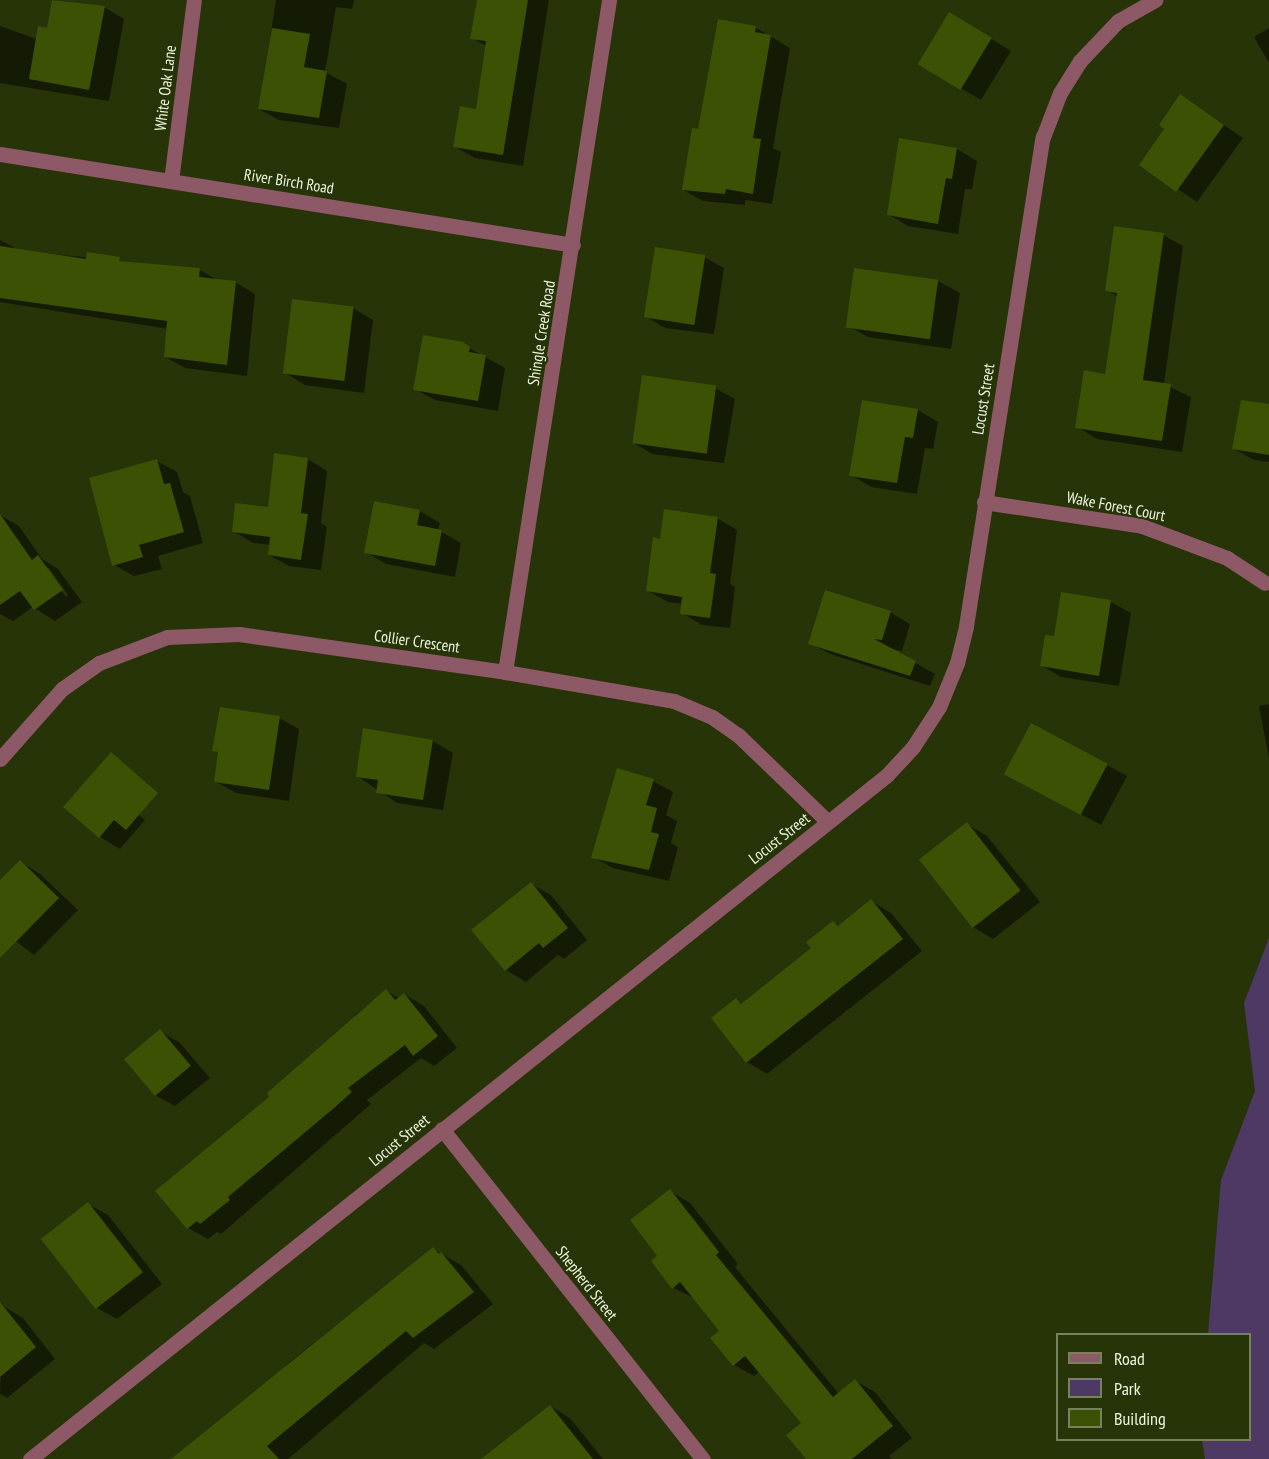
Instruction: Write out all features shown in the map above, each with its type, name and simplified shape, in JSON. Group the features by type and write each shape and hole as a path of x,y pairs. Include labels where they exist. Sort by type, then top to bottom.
{"street":[{"name":"White Oak Lane","path":"171,181 194,0"},
{"name":"Shingle Creek Road","path":"505,672 573,245 609,0"},
{"name":"Locust Street","path":"30,1459 828,822 886,775 913,747 939,707 962,645 1043,137 1060,93 1080,61 1118,21 1155,0"},
{"name":"River Birch Road","path":"0,154 573,245"},
{"name":"Wake Forest Court","path":"984,502 1142,526 1227,558 1265,583"},
{"name":"Collier Crescent","path":"0,759 62,689 99,663 167,637 239,634 505,672 674,701 712,717 738,735 828,822"},
{"name":"Shepherd Street","path":"442,1129 703,1459"}],"green space":[{"path":"1269,938 1269,1459 1205,1459 1202,1441 1251,1441 1251,1333 1208,1333 1221,1180 1255,1091 1244,1003"}],"building":[{"path":"52,0 105,6 89,90 29,79 38,26 47,28"},
{"path":"477,0 528,0 503,155 453,147 460,106 476,109 486,41 470,39"},
{"path":"949,12 992,38 960,90 918,64"},
{"path":"718,19 756,26 755,32 771,35 753,138 761,139 753,194 726,189 725,194 682,190 692,128 698,129"},
{"path":"272,28 310,34 304,67 327,71 319,118 258,109"},
{"path":"1180,94 1224,125 1176,192 1139,165 1164,129 1159,125"},
{"path":"899,138 957,148 952,179 946,178 938,224 887,215"},
{"path":"1114,226 1164,233 1143,380 1171,384 1162,441 1075,428 1084,370 1105,374 1117,293 1105,291"},
{"path":"0,246 86,259 87,252 120,257 119,261 200,268 199,277 236,281 227,365 164,357 167,321 0,298"},
{"path":"655,247 705,255 694,325 644,317"},
{"path":"854,268 938,280 930,339 846,327"},
{"path":"292,299 354,307 344,381 283,373"},
{"path":"423,335 463,342 470,347 469,352 486,355 478,401 413,390"},
{"path":"642,375 716,385 707,454 632,443"},
{"path":"862,400 918,409 913,438 905,437 897,483 849,476"},
{"path":"1241,400 1269,404 1269,455 1232,449"},
{"path":"274,453 308,458 301,513 308,514 301,560 268,555 270,537 232,532 235,503 268,507"},
{"path":"157,459 164,484 170,483 184,532 139,545 143,557 112,566 89,478"},
{"path":"374,501 420,510 417,525 442,530 435,566 364,553"},
{"path":"664,509 718,517 710,573 716,574 710,618 680,614 682,597 646,591 653,537 660,539"},
{"path":"0,514 32,560 38,555 63,590 34,610 20,591 0,605"},
{"path":"825,590 891,611 882,640 874,639 916,661 910,676 808,644"},
{"path":"1061,592 1111,600 1099,676 1040,666 1045,635 1054,636"},
{"path":"220,707 280,716 269,790 214,782 218,752 212,751"},
{"path":"1031,723 1108,764 1081,815 1004,774"},
{"path":"363,728 433,740 423,800 376,793 378,780 356,777"},
{"path":"111,752 158,793 126,830 114,820 99,838 63,807"},
{"path":"617,768 654,779 646,805 657,808 651,832 659,834 649,870 591,858"},
{"path":"967,822 1021,891 972,928 919,860"},
{"path":"20,860 59,898 0,958 0,880"},
{"path":"531,882 568,928 543,948 539,943 505,971 471,930"},
{"path":"871,899 903,939 746,1063 711,1018 736,998 741,1004 811,948 806,942 833,921 838,926"},
{"path":"386,989 395,1000 404,993 438,1036 413,1056 405,1045 348,1088 352,1092 228,1197 230,1200 200,1224 197,1221 187,1229 155,1191 269,1097 267,1093"},
{"path":"160,1029 191,1066 155,1096 124,1059"},
{"path":"670,1189 719,1252 716,1255 833,1397 855,1379 893,1426 852,1459 806,1459 786,1435 801,1423 745,1356 733,1366 710,1338 719,1331 680,1282 672,1289 651,1261 657,1256 630,1220"},
{"path":"88,1202 143,1272 96,1309 41,1239"},
{"path":"433,1247 439,1254 441,1252 474,1292 413,1338 406,1331 267,1446 279,1459 171,1459"},
{"path":"0,1302 36,1347 0,1377"},
{"path":"550,1405 593,1459 481,1459"}]}
